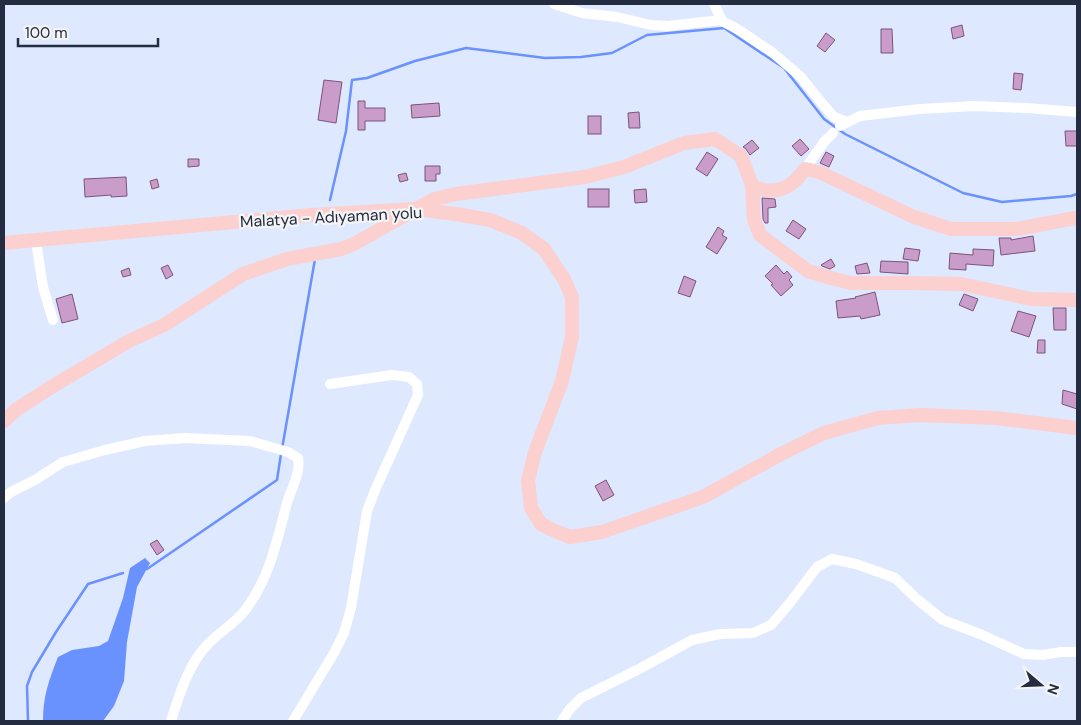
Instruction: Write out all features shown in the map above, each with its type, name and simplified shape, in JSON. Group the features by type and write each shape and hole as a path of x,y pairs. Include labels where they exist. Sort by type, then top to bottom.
{"main road":[{"path":"4,421 52,386 129,341 164,326 242,274 287,259 341,249 354,244 434,199 456,194 585,177 624,167 684,143 716,139 741,156 752,185 754,220 760,235 808,271 851,283 961,284 1030,299 1077,300"},
{"path":"752,185 757,189 774,191 792,184 805,169 819,172 914,217 951,229 1017,229 1077,219"},
{"name":"Malatya - Adıyaman yolu","path":"4,243 311,215 415,209 490,220 522,233 544,250 564,278 572,297 572,337 562,381 535,452 528,480 531,508 541,524 570,537 602,532 703,497 781,454 824,433 878,418 920,415 996,418 1077,428"}],"street":[{"path":"554,4 582,13 617,17 651,26 721,20"},
{"path":"714,4 721,20 773,53 801,77 840,127"},
{"path":"805,169 824,142 840,127 860,116 920,109 974,106 1077,112"},
{"path":"36,241 43,287 53,320"},
{"path":"293,721 344,633 352,608 367,511 418,395 417,384 409,377 392,375 330,384"},
{"path":"4,498 63,462 145,440 185,438 250,441 288,452 298,458 299,466 263,583 234,624 207,645 194,662 171,721"},
{"path":"562,721 568,710 581,698 692,640 720,634 753,633 771,625 817,567 832,559 856,564 894,578 943,620 1024,654 1042,656 1061,652 1077,652"}],"water":[{"path":"145,558 150,563 137,587 127,642 124,681 114,706 103,721 43,721 47,688 58,657 72,650 99,646 108,641 123,598 130,568"}],"building":[{"path":"962,25 964,36 953,39 951,28"},
{"path":"881,29 892,29 893,53 881,53"},
{"path":"826,33 835,40 825,52 817,46"},
{"path":"1014,73 1023,74 1021,90 1013,89"},
{"path":"324,80 342,82 336,123 318,120"},
{"path":"358,101 365,101 365,108 385,108 385,121 365,121 365,130 358,130"},
{"path":"439,103 440,116 412,118 411,105"},
{"path":"639,112 640,128 629,128 628,113"},
{"path":"588,116 601,116 601,134 588,134"},
{"path":"1065,131 1077,131 1077,146 1066,146"},
{"path":"800,139 809,149 801,156 792,146"},
{"path":"752,140 759,148 750,155 743,147"},
{"path":"707,152 718,159 707,176 696,169"},
{"path":"826,152 834,156 829,167 820,163"},
{"path":"188,159 199,159 199,166 188,167"},
{"path":"425,166 440,166 440,174 436,174 436,181 425,181"},
{"path":"406,173 408,180 400,182 398,175"},
{"path":"126,177 127,196 85,197 84,179"},
{"path":"157,179 159,187 152,189 150,181"},
{"path":"588,189 609,189 609,207 588,207"},
{"path":"646,189 647,202 635,203 634,190"},
{"path":"762,198 775,199 776,207 768,208 768,223 765,223 763,219"},
{"path":"793,220 806,229 799,239 786,231"},
{"path":"718,227 724,231 722,235 727,238 717,254 706,247"},
{"path":"1033,236 1035,251 1001,255 999,238 1011,238 1011,240"},
{"path":"905,248 920,250 918,261 903,259"},
{"path":"973,249 994,250 993,266 966,264 966,270 949,269 950,253 973,255"},
{"path":"831,259 835,266 830,269 821,265"},
{"path":"881,261 908,262 908,274 880,272"},
{"path":"867,263 870,273 857,274 855,266"},
{"path":"168,265 173,275 166,279 161,268"},
{"path":"776,265 784,274 787,271 792,277 789,280 793,285 781,296 765,276"},
{"path":"129,268 131,275 123,277 121,271"},
{"path":"684,276 696,281 690,297 678,293"},
{"path":"875,292 880,315 861,319 860,316 838,318 836,301 856,298"},
{"path":"72,294 78,319 62,323 56,299"},
{"path":"964,294 978,299 973,311 959,305"},
{"path":"1053,308 1066,308 1066,330 1054,330"},
{"path":"1018,311 1036,316 1029,337 1011,331"},
{"path":"1038,340 1045,340 1045,353 1037,353"},
{"path":"1063,390 1077,394 1077,409 1062,404"},
{"path":"606,480 614,495 603,501 595,486"},
{"path":"157,540 164,550 157,555 150,544"}],"waterway":[{"path":"330,200 346,131 352,80 367,78 415,61 466,48 545,58 581,57 612,53 647,35 724,28 784,68 824,119 845,134 963,193 1002,202 1077,194"},
{"path":"282,449 315,259"},
{"path":"147,569 277,480 281,454"},
{"path":"28,721 27,686 32,672 56,632 88,584 123,573"}]}
